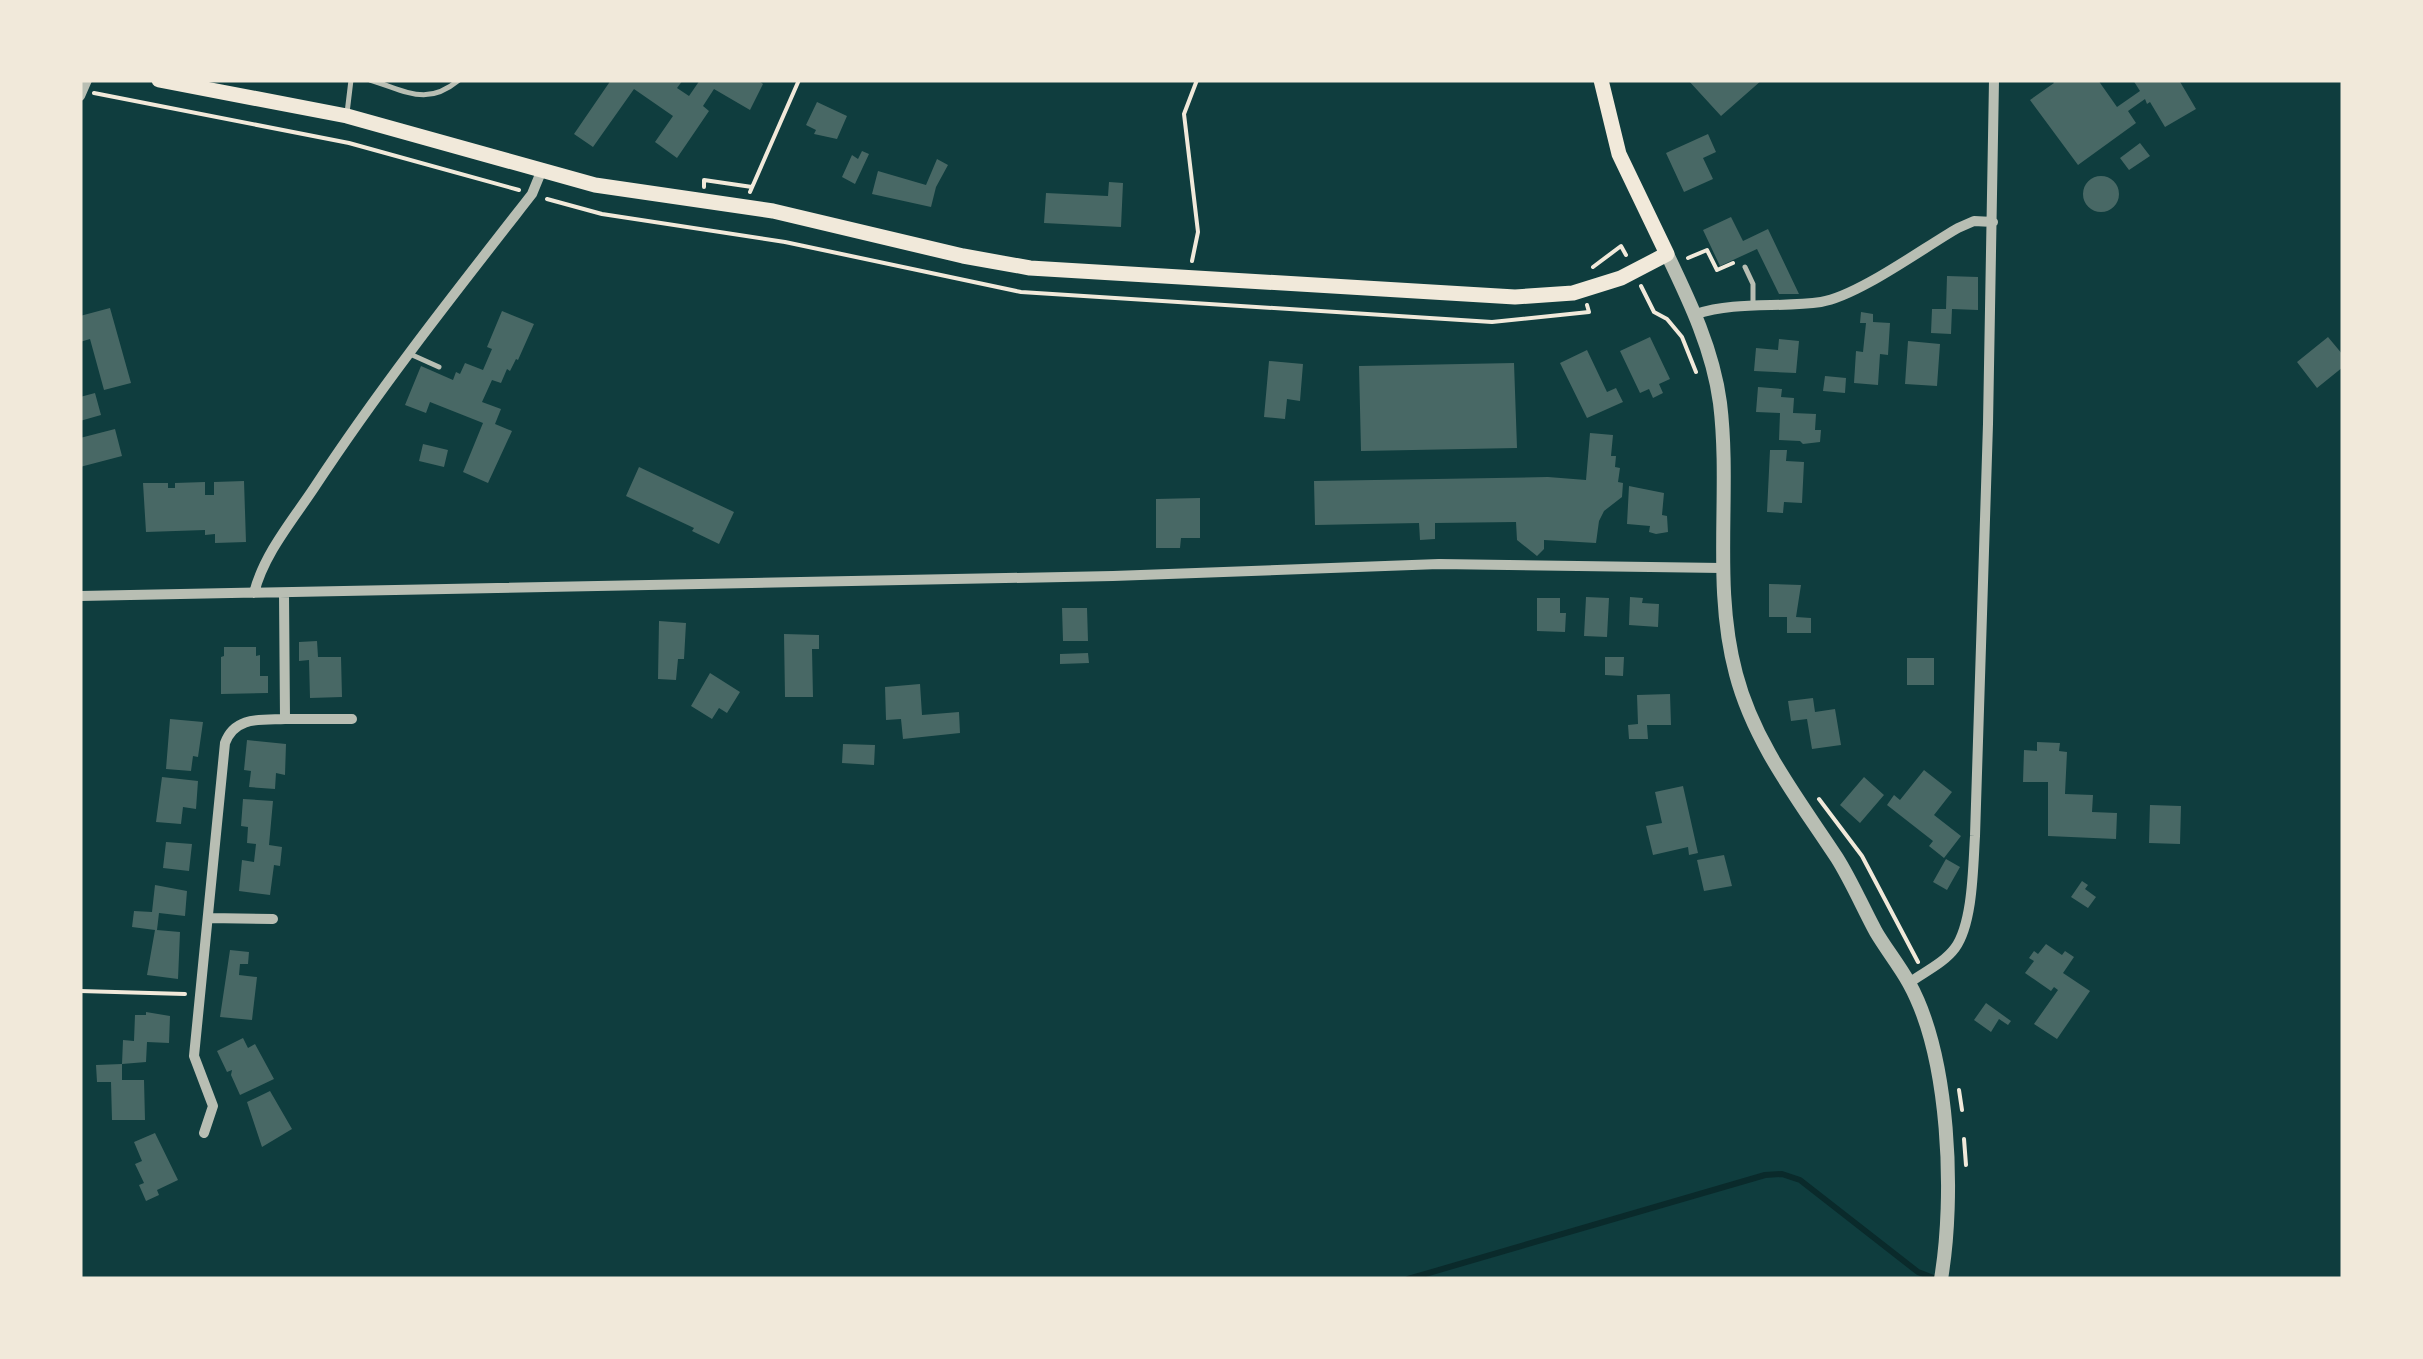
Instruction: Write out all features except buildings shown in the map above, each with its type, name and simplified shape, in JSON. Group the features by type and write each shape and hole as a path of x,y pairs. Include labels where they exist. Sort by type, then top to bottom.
{"main road":[{"path":"159,80 346,116 595,185 746,206 998,264 1515,297 1573,294 1621,278 1668,254 1619,154 1601,80"}],"street":[{"path":"1910,983 1954,950 1970,894 1975,836 1994,80"},
{"path":"254,593 260,569 407,353 532,194 541,172"},
{"path":"1696,314 1716,308 1840,298 1958,228 1974,221 1993,222"},
{"path":"1668,254 1696,314 1720,403 1722,568 1728,641 1748,712 1760,739 1841,864 1877,933 1910,983 1927,1030 1942,1098 1949,1162 1941,1279"},
{"path":"80,596 1095,576 1438,564 1722,568"},
{"path":"284,592 285,719"},
{"path":"204,1134 213,1106 194,1056 227,736 248,720 352,719"},
{"path":"208,918 273,919"}],"lane":[{"path":"346,116 351,80"},
{"path":"370,80 428,97 442,93 459,80"},
{"path":"1745,267 1753,284 1753,306"},
{"path":"407,353 440,367"}],"path":[{"path":"746,206 799,80"},
{"path":"1186,278 1198,232 1184,114 1197,80"},
{"path":"83,89 349,142 532,194"},
{"path":"1684,260 1707,250 1717,270 1742,259 1745,267"},
{"path":"1674,341 1682,337"},
{"path":"1816,794 1862,856 1923,973"},
{"path":"80,991 200,994"}],"waterway":[{"path":"1408,1279 1765,1175 1782,1174 1800,1180 1918,1272 1936,1279"}]}
